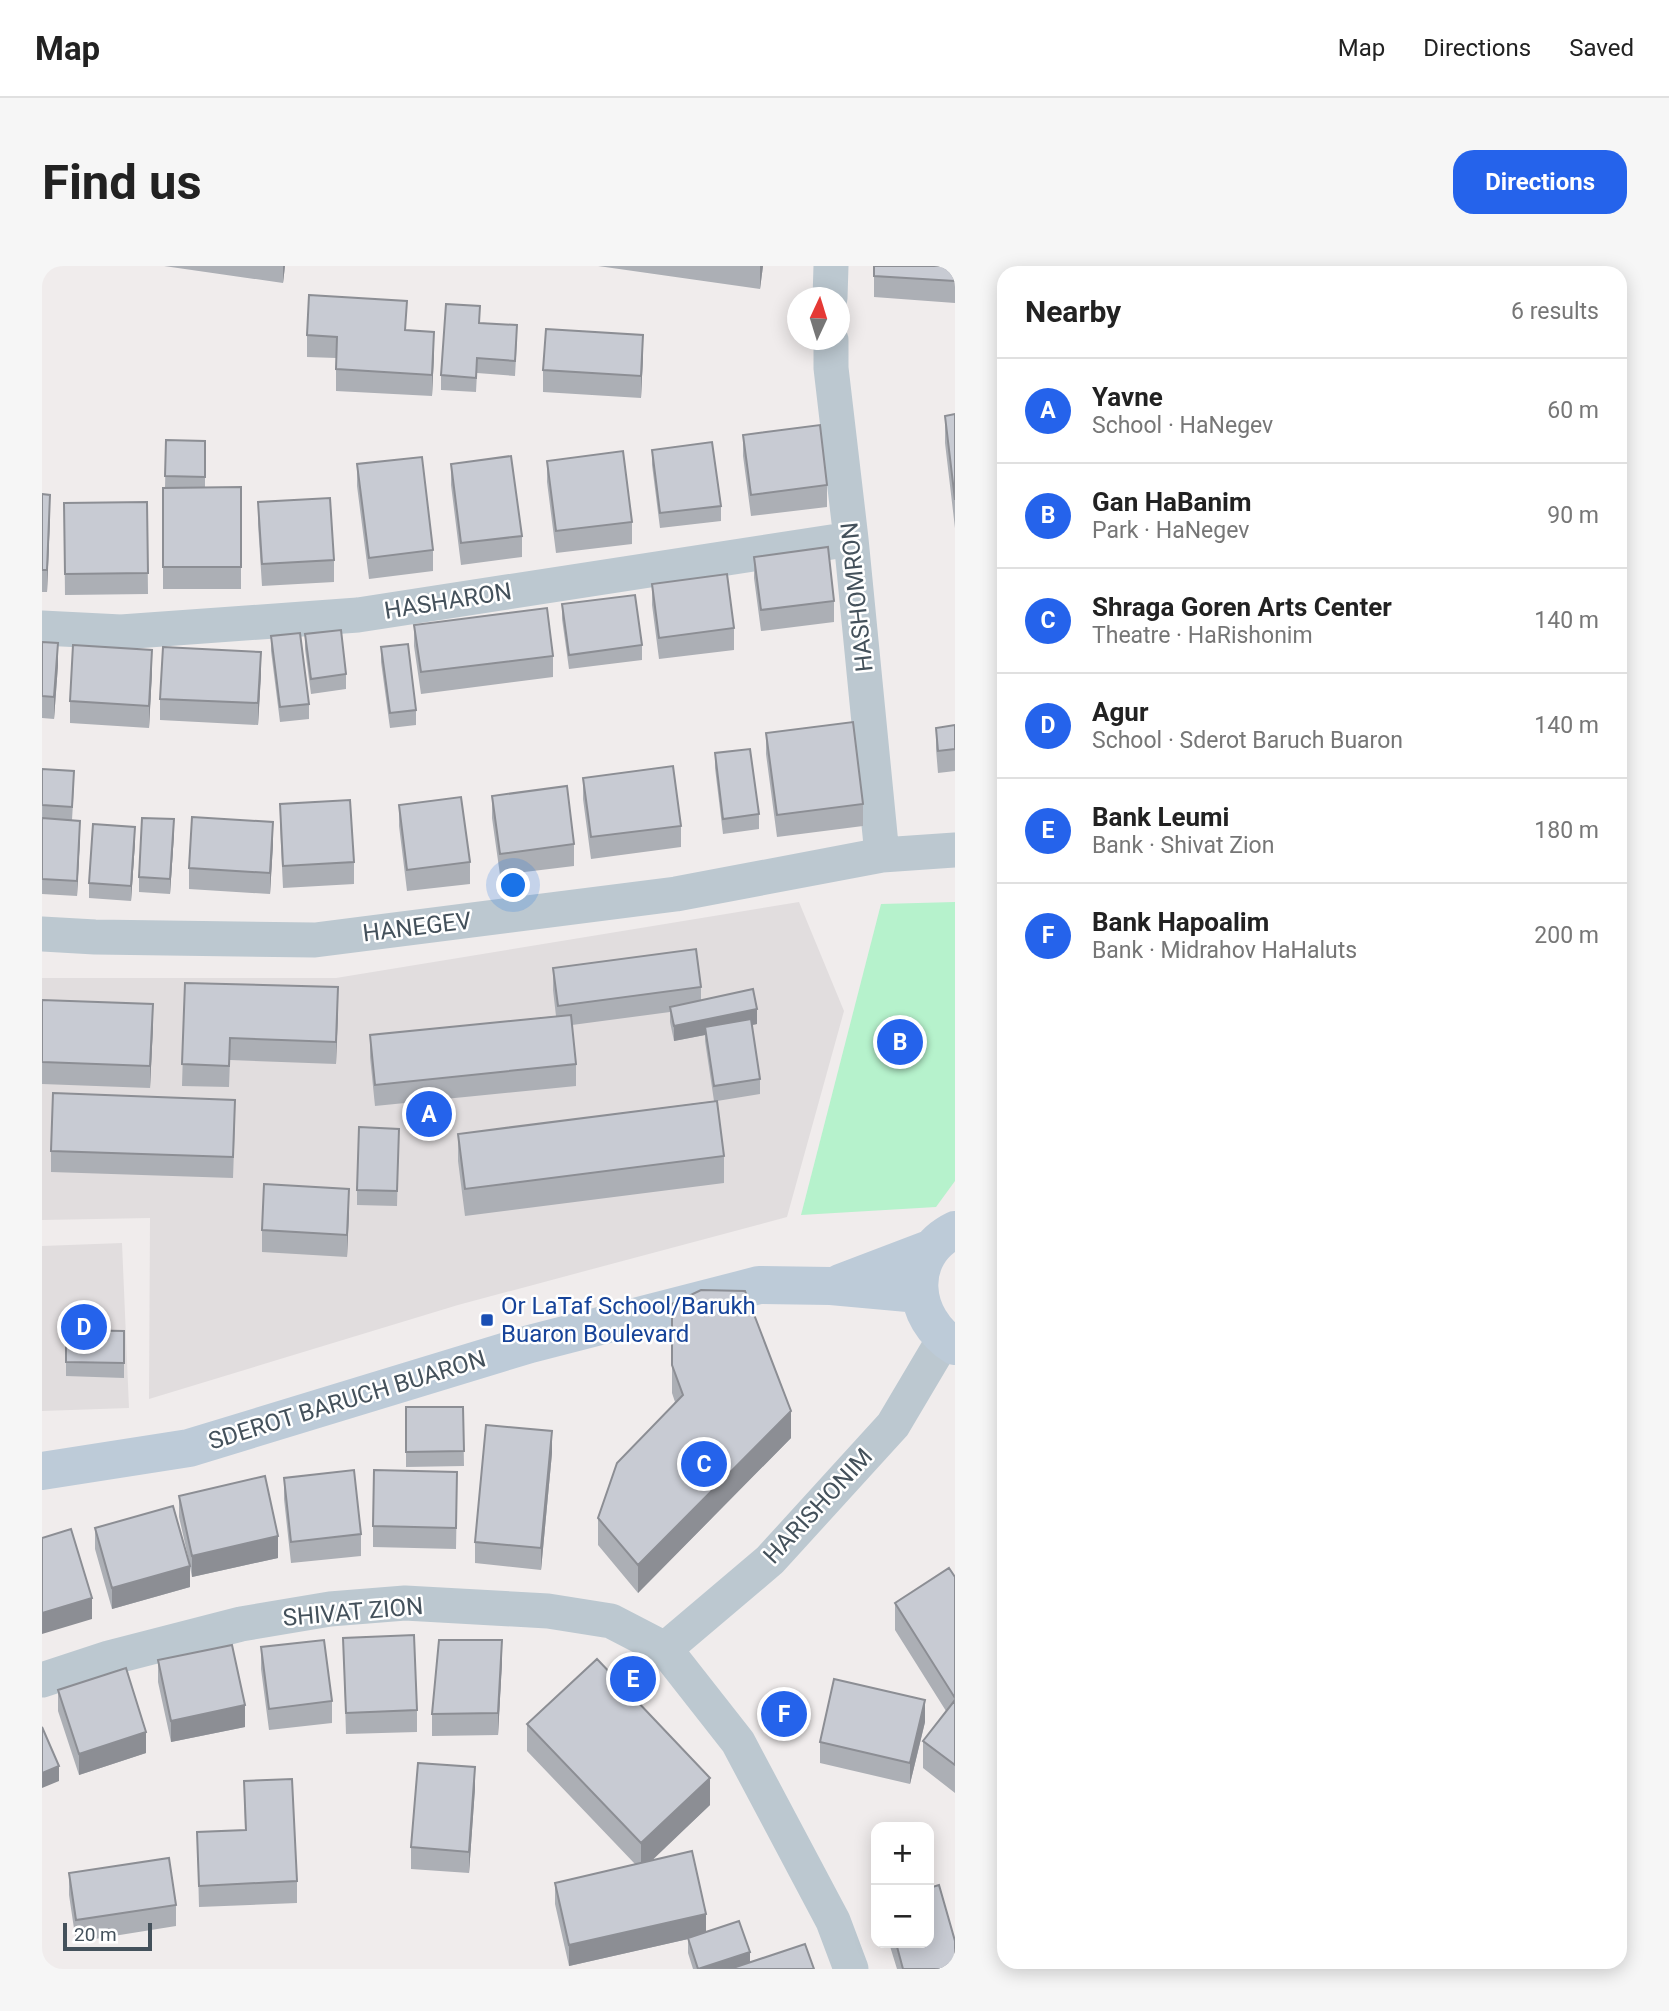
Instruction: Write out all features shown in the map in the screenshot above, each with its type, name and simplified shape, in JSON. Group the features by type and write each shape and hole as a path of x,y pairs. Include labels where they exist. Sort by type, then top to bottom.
{"street":[{"path":"830,287 831,266"},
{"name":"HASHOMRON","path":"831,350 882,855"},
{"name":"HASHARON","path":"42,628 121,632 358,615 851,539"},
{"name":"HANEGEV","path":"42,934 315,940 676,894 882,855 955,850"},
{"path":"944,1239 924,1262 919,1293 923,1311 932,1326 949,1343"},
{"name":"SDEROT BARUCH BUARON","path":"831,1286 944,1239"},
{"name":"SDEROT BARUCH BUARON","path":"42,1471 189,1448 530,1344 759,1285 831,1286 919,1293"},
{"name":"HARISHONIM","path":"666,1648 770,1560 893,1425 949,1343"},
{"name":"SDEROT BARUCH BUARON","path":"42,1447 189,1448"},
{"name":"SHIVAT ZION","path":"42,1680 109,1658 241,1624 330,1609 405,1603 548,1611 611,1621 666,1648"},
{"path":"666,1648 738,1742 833,1921 851,1969"}],"shaded area":[{"path":"799,902 844,1011 787,1217 458,1305 149,1399 150,1218 42,1220 42,978 336,978"},
{"path":"122,1243 129,1408 42,1411 42,1246"}],"green space":[{"path":"955,902 955,1181 936,1207 801,1215 881,904"}],"building":[{"path":"874,266 955,266 955,281 874,276"},
{"path":"309,295 407,301 405,330 434,332 432,375 336,369 337,337 307,335"},
{"path":"446,304 480,306 479,323 517,325 515,361 477,358 476,378 441,375"},
{"path":"546,329 643,335 641,376 543,370"},
{"path":"955,414 955,500 945,416"},
{"path":"820,425 827,485 751,495 743,435"},
{"path":"166,440 205,441 205,477 165,476"},
{"path":"712,442 721,506 660,513 652,450"},
{"path":"623,451 632,522 556,531 547,461"},
{"path":"511,456 522,536 461,543 451,464"},
{"path":"422,457 433,550 369,558 357,464"},
{"path":"241,487 241,567 163,567 163,488"},
{"path":"42,494 50,495 47,570 42,570"},
{"path":"330,498 334,560 262,564 258,502"},
{"path":"147,502 148,573 65,574 64,503"},
{"path":"828,547 834,601 761,610 754,557"},
{"path":"727,574 734,628 659,638 652,584"},
{"path":"635,595 642,645 569,655 562,604"},
{"path":"547,608 553,656 421,672 414,625"},
{"path":"341,630 346,674 311,679 305,634"},
{"path":"300,633 309,704 280,707 271,636"},
{"path":"42,642 58,643 54,697 42,696"},
{"path":"408,644 416,710 390,713 381,647"},
{"path":"73,645 152,650 149,706 70,701"},
{"path":"163,647 261,652 258,703 160,699"},
{"path":"853,722 863,804 777,815 766,733"},
{"path":"955,725 955,749 938,751 936,728"},
{"path":"750,749 759,814 723,819 715,753"},
{"path":"673,766 681,826 591,837 583,778"},
{"path":"42,769 74,771 72,807 42,805"},
{"path":"567,786 574,844 500,854 492,796"},
{"path":"461,797 470,862 407,870 399,805"},
{"path":"350,800 354,862 283,866 280,804"},
{"path":"192,817 273,822 270,873 189,868"},
{"path":"42,818 80,821 77,881 42,879"},
{"path":"142,818 174,819 170,879 139,877"},
{"path":"93,824 135,827 131,886 89,883"},
{"path":"696,949 701,987 558,1006 553,968"},
{"path":"185,983 338,987 336,1042 230,1038 229,1066 182,1064"},
{"path":"753,989 757,1009 674,1026 670,1007"},
{"path":"42,1000 153,1004 150,1066 42,1062"},
{"path":"571,1015 576,1064 375,1085 370,1035"},
{"path":"751,1019 760,1079 714,1086 705,1027"},
{"path":"53,1093 235,1100 233,1157 51,1151"},
{"path":"717,1101 724,1156 465,1189 458,1134"},
{"path":"359,1127 399,1129 397,1191 357,1190"},
{"path":"264,1184 349,1189 347,1235 262,1230"},
{"path":"701,1290 745,1291 791,1411 638,1565 598,1518 617,1463 683,1395 672,1365 672,1304"},
{"path":"66,1330 124,1331 124,1363 66,1362"},
{"path":"406,1407 463,1407 464,1451 406,1452"},
{"path":"486,1425 552,1431 541,1548 475,1542"},
{"path":"354,1470 361,1534 291,1542 284,1478"},
{"path":"374,1470 457,1472 456,1528 373,1526"},
{"path":"265,1476 278,1536 192,1556 179,1496"},
{"path":"173,1506 190,1566 112,1588 95,1528"},
{"path":"71,1529 92,1598 42,1613 42,1538"},
{"path":"949,1568 955,1577 955,1698 895,1603"},
{"path":"414,1635 417,1710 346,1713 343,1638"},
{"path":"324,1640 332,1701 269,1709 261,1647"},
{"path":"439,1640 502,1640 498,1713 432,1714"},
{"path":"232,1645 245,1705 171,1721 158,1660"},
{"path":"597,1659 710,1778 641,1843 527,1724"},
{"path":"126,1668 146,1732 79,1754 58,1690"},
{"path":"834,1679 925,1700 910,1763 820,1742"},
{"path":"955,1700 955,1765 923,1741"},
{"path":"42,1727 59,1766 42,1773"},
{"path":"418,1763 475,1767 469,1852 411,1847"},
{"path":"292,1779 297,1881 199,1886 197,1832 246,1830 244,1781"},
{"path":"692,1851 706,1914 569,1945 555,1883"},
{"path":"169,1858 176,1905 76,1920 69,1873"},
{"path":"939,1885 955,1941 955,1969 903,1969 897,1948 934,1948 934,1886"},
{"path":"739,1921 750,1952 698,1969 688,1938"},
{"path":"805,1944 814,1969 730,1969"}],"place":[{"name":"Gan HaBanim","path":"900,1042"},
{"name":"Yavne","path":"429,1114"},
{"name":"Or LaTaf School/Barukh Buaron Boulevard","path":"487,1320"},
{"name":"Agur","path":"84,1327"},
{"name":"Shraga Goren Arts Center","path":"704,1464"},
{"name":"Bank Leumi","path":"633,1679"},
{"name":"Bank Hapoalim","path":"784,1714"}]}
